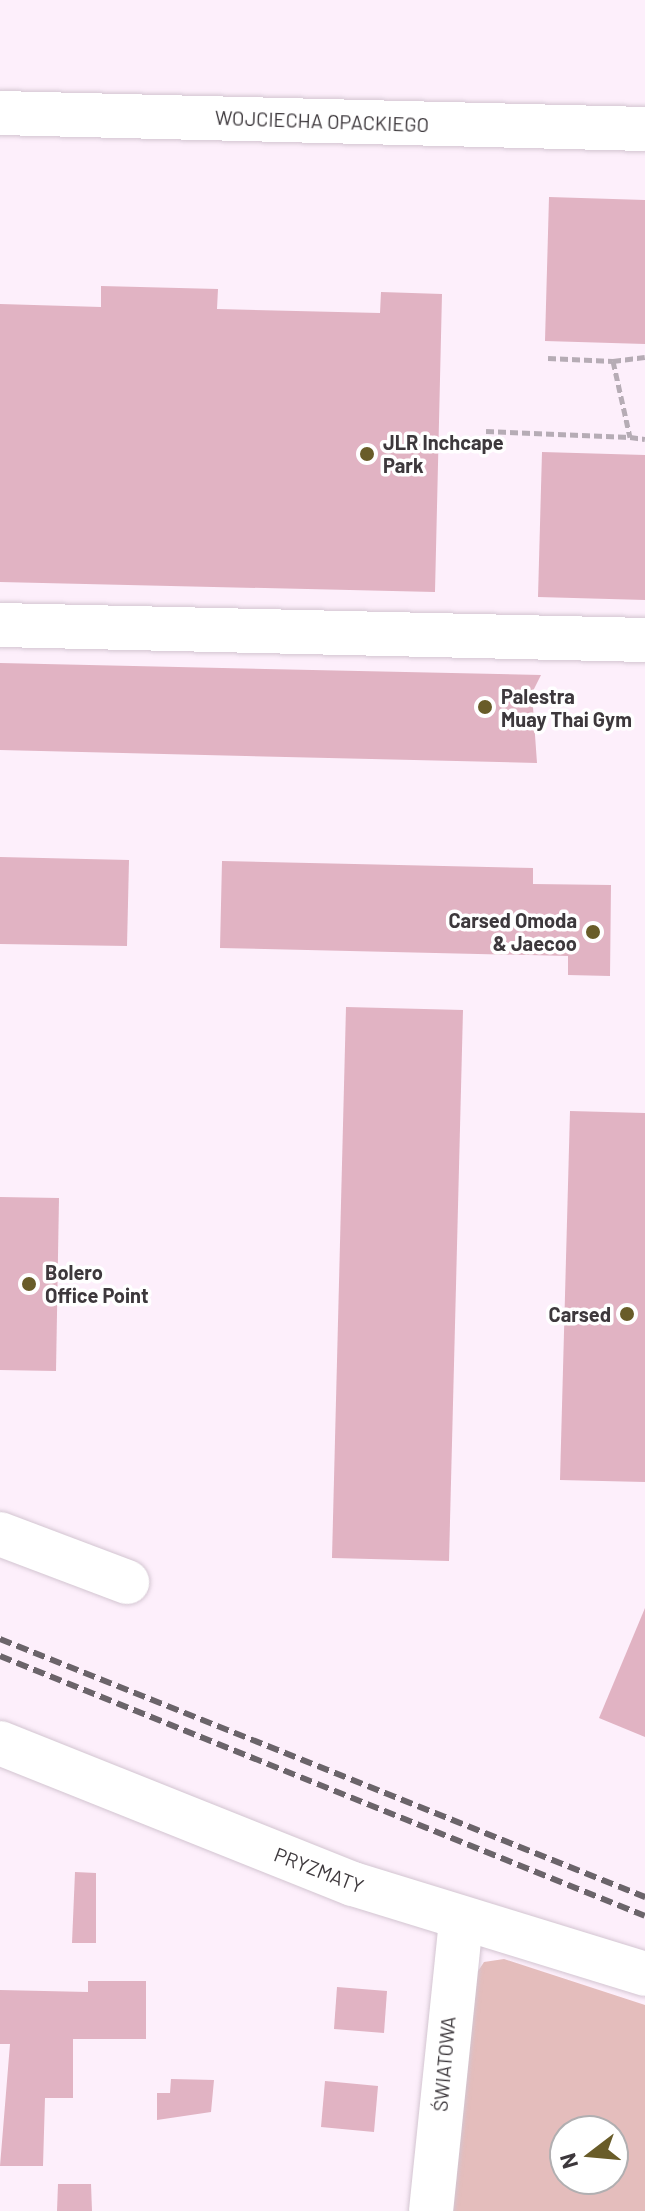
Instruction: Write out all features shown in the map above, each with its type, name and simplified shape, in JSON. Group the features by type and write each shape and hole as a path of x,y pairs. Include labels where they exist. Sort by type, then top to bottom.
{"street":[{"name":"WOJCIECHA OPACKIEGO","path":"0,113 645,129"},
{"path":"0,625 645,640"},
{"path":"0,1534 127,1582"},
{"name":"PRYZMATY","path":"0,1743 353,1884 645,1974"},
{"name":"ŚWIATOWA","path":"431,2211 461,1919"}],"path":[{"path":"548,358 613,361 645,357"},
{"path":"613,361 630,437"},
{"path":"486,431 645,439"}],"shaded area":[{"path":"504,1959 645,2005 645,2211 451,2211 469,1985 484,1962"}],"building":[{"path":"549,197 645,200 645,344 545,341"},
{"path":"101,286 218,289 217,309 380,313 381,292 442,294 435,592 0,582 0,304 101,307"},
{"path":"542,452 645,455 645,600 538,597"},
{"path":"0,663 541,675 532,693 537,763 0,750"},
{"path":"0,857 129,860 127,946 0,944"},
{"path":"222,861 533,868 533,884 611,885 610,976 568,975 568,956 220,948"},
{"path":"346,1007 463,1010 449,1561 332,1558"},
{"path":"570,1111 645,1113 645,1482 560,1480"},
{"name":"Bolero Office Point","path":"0,1197 59,1198 56,1371 0,1370"},
{"path":"645,1608 645,1737 599,1718"},
{"path":"75,1872 96,1873 96,1943 72,1943"},
{"path":"88,1981 146,1981 146,2039 73,2039 73,2098 45,2098 43,2166 0,2166 10,2044 0,2044 0,1990 88,1992"},
{"path":"337,1987 387,1991 384,2033 334,2029"},
{"path":"171,2079 214,2080 211,2112 157,2120 157,2093 170,2093"},
{"path":"325,2081 378,2086 374,2132 321,2127"},
{"path":"58,2184 91,2184 92,2211 57,2211"}],"railway":[{"path":"0,1639 645,1897"},
{"path":"0,1656 645,1916"}],"place":[{"name":"JLR Inchcape Park","path":"367,454"},
{"name":"Palestra Muay Thai Gym","path":"485,707"},
{"name":"Carsed Omoda & Jaecoo","path":"593,932"},
{"name":"Bolero Office Point","path":"29,1284"},
{"name":"Carsed","path":"627,1314"}]}
